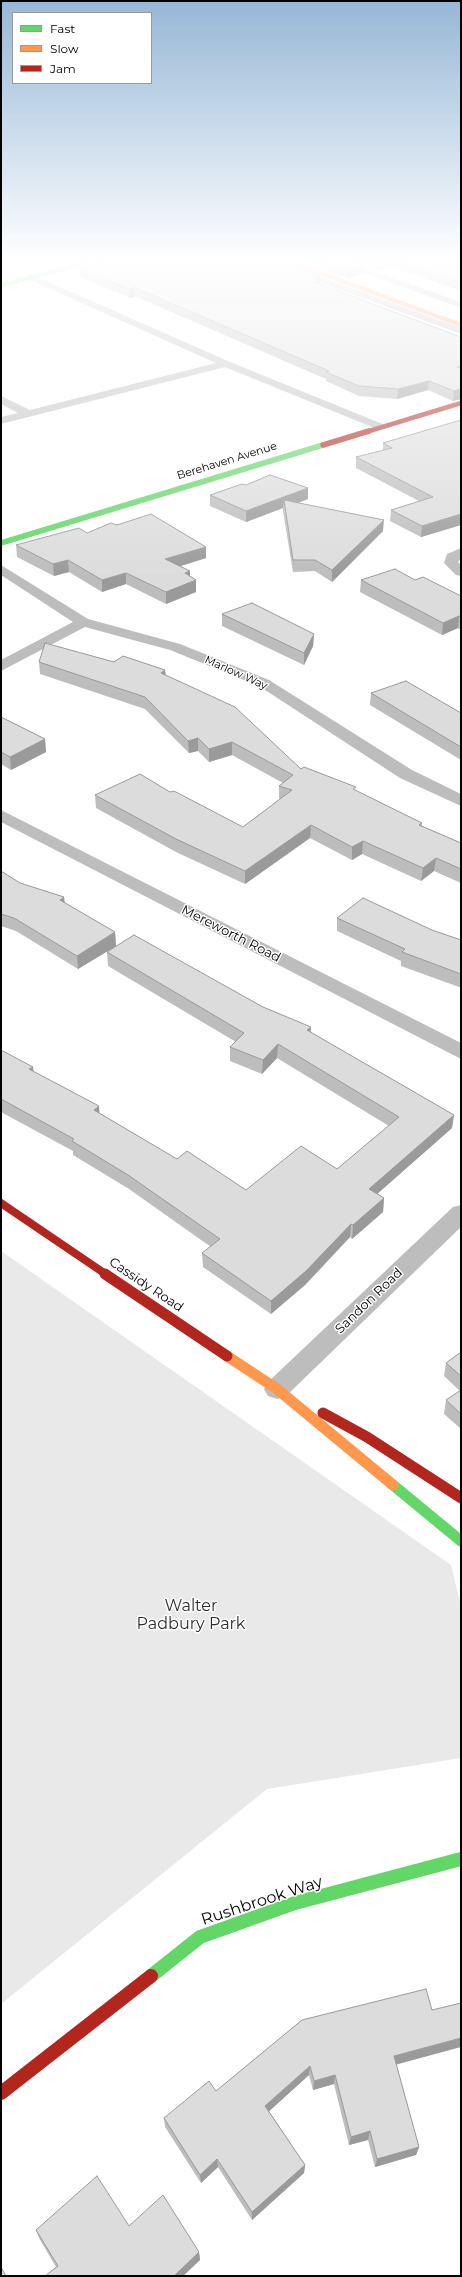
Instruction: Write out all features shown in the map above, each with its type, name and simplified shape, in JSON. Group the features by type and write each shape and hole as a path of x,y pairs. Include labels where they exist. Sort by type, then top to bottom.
{"street":[{"path":"1,421 217,366"},
{"path":"232,366 381,427"},
{"path":"1,399 28,414"},
{"name":"Berehaven Avenue","path":"1,543 461,403"},
{"path":"461,552 452,557 451,563 461,572"},
{"name":"Marlow Way","path":"1,569 83,622 175,647 264,683 406,774 461,801"},
{"path":"1,666 83,622"},
{"name":"Mereworth Road","path":"1,816 461,1052"},
{"name":"Cassidy Road","path":"1,1203 277,1389 461,1541"},
{"name":"Sandon Road","path":"277,1389 461,1213"},
{"name":"Cassidy Road","path":"277,1389 367,1437 461,1498"},
{"name":"Rushbrook Way","path":"1,2092 200,1936 295,1903 461,1859"}],"green space":[{"name":"Walter Padbury Park","path":"1,1251 451,1565 461,1606 461,1758 267,1789 1,2004"}],"building":[{"path":"318,366 460,366 457,367 461,368 461,389 454,391 429,381 398,389 359,386 326,372 329,371"},
{"path":"461,420 461,514 422,526 391,510 433,497 356,457 392,448 383,443"},
{"path":"270,475 308,488 246,511 210,495 242,484 246,485"},
{"path":"284,500 384,520 332,570 315,560 293,560"},
{"path":"151,514 206,547 165,559 190,571 185,573 196,580 166,592 126,573 102,580 68,560 53,564 16,545 79,528 87,533 111,523 117,525"},
{"path":"395,569 415,580 423,577 461,596 461,617 459,616 443,623 361,580"},
{"path":"252,603 314,634 304,653 222,614"},
{"path":"45,643 114,662 123,656 165,670 161,673 235,707 301,769 304,767 356,787 353,789 422,823 419,825 461,843 461,869 436,858 423,868 363,841 352,847 311,825 245,871 176,839 95,795 140,774 170,792 174,791 243,827 292,790 279,786 293,775 232,742 209,749 198,738 188,741 145,697 39,662"},
{"path":"406,681 461,713 461,747 371,693"},
{"path":"1,717 45,739 10,757 1,752"},
{"path":"1,871 20,883 64,897 60,900 115,932 77,956 14,918 1,914"},
{"path":"363,898 432,930 461,940 461,974 402,952 405,949 337,918"},
{"path":"134,935 263,1007 311,1027 307,1030 454,1115 369,1189 384,1198 353,1225 351,1224 306,1271 271,1301 202,1253 220,1239 128,1175 72,1141 74,1139 1,1099 1,1050 33,1067 29,1069 99,1106 94,1110 177,1159 187,1151 246,1190 301,1146 337,1169 399,1117 278,1044 263,1060 230,1047 244,1033 107,952"},
{"path":"461,1352 461,1376 446,1363"},
{"path":"461,1390 461,1414 446,1400"},
{"path":"426,1989 432,2010 461,2003 461,2038 394,2056 419,2147 377,2159 370,2131 351,2137 335,2075 314,2081 310,2066 265,2106 305,2165 252,2212 217,2159 200,2175 164,2118 209,2081 216,2091 302,2020"},
{"path":"97,2176 129,2226 163,2195 199,2252 174,2276 45,2276 58,2266 36,2230"},
{"path":"1,2267 6,2276 1,2276"}],"traffic: fast":[{"path":"1,543 323,445"},
{"path":"393,1485 461,1541"},
{"path":"151,1976 200,1937 295,1903 461,1859"}],"traffic: slow":[{"path":"227,1356 277,1389 393,1485"}],"traffic: jam":[{"path":"323,445 461,403"},
{"path":"1,1203 227,1356"},
{"path":"323,1413 367,1437 461,1498"},
{"path":"1,2093 151,1976"}]}
